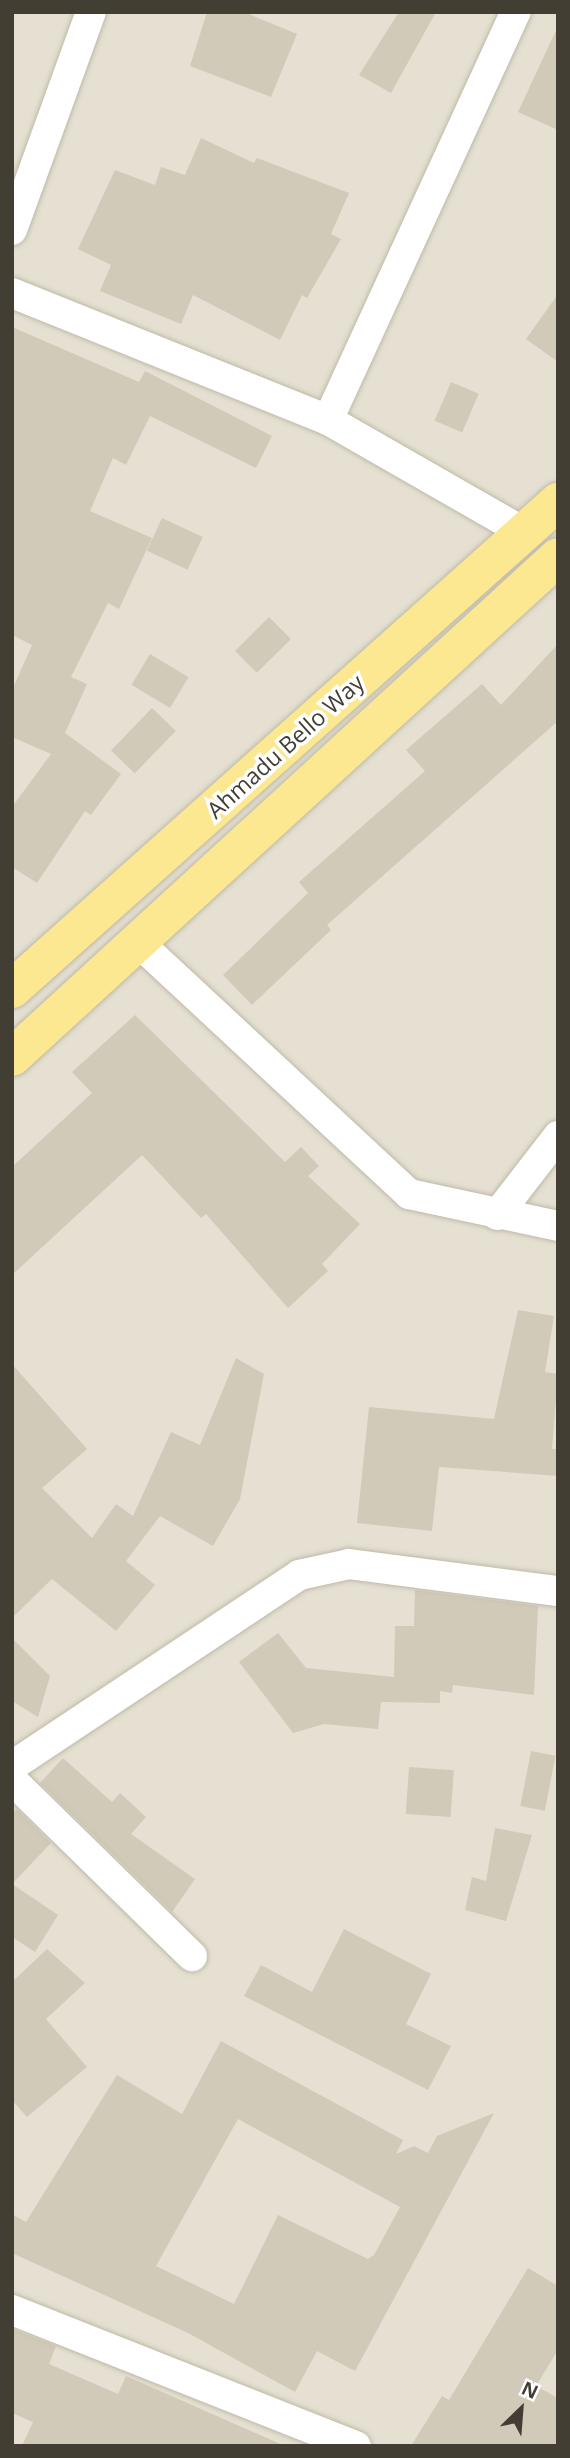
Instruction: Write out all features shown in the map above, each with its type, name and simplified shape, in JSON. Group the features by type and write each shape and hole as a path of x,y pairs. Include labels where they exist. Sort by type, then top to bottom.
{"main road":[{"name":"Ahmadu Bello Way","path":"12,989 558,502"},
{"path":"12,1057 558,557"}],"street":[{"path":"12,230 91,12"},
{"path":"328,420 516,12"},
{"path":"12,293 328,420 524,533"},
{"path":"139,943 410,1194 497,1215 558,1226"},
{"path":"497,1215 558,1136"},
{"path":"12,1766 299,1575 349,1564 558,1591"},
{"path":"12,1780 192,1956"},
{"path":"12,2310 356,2446"}],"shaded area":[{"path":"12,12 558,12 558,2446 12,2446"}],"building":[{"path":"207,12 244,12 297,34 271,97 190,66"},
{"path":"399,12 436,12 391,93 359,75"},
{"path":"558,26 558,130 518,112"},
{"path":"201,138 254,163 257,158 349,193 331,234 341,239 307,298 302,295 280,340 193,295 181,324 100,291 111,265 78,249 115,170 155,185 161,167 185,175"},
{"path":"558,294 558,362 526,339"},
{"path":"12,327 139,382 145,371 272,436 256,468 150,416 126,465 113,458 90,511 152,538 119,609 108,603 71,677 87,684 65,733 121,774 91,815 85,811 37,883 12,867 12,807 51,754 12,737 12,690 32,645 12,635"},
{"path":"451,382 479,394 462,432 435,421"},
{"path":"162,518 203,537 188,570 147,551"},
{"path":"269,617 291,639 257,673 235,651"},
{"path":"558,644 558,721 327,925 331,930 252,1005 223,975 308,893 299,882 425,771 406,750 482,684 501,705"},
{"path":"150,654 189,677 170,708 131,685"},
{"path":"152,708 176,731 135,773 111,750"},
{"path":"135,1015 285,1162 301,1147 319,1166 308,1176 360,1224 322,1264 328,1271 288,1308 206,1214 201,1218 142,1155 12,1275 12,1167 92,1093 72,1072"},
{"path":"518,1310 554,1316 545,1372 558,1374 552,1449 558,1449 558,1476 439,1467 432,1531 357,1523 369,1407 494,1419"},
{"path":"236,1358 264,1374 240,1499 213,1546 160,1516 126,1561 155,1585 116,1631 52,1579 12,1618 12,1364 87,1449 42,1488 92,1538 116,1504 133,1516 171,1432 200,1445"},
{"path":"415,1590 538,1606 534,1695 453,1685 452,1693 440,1691 440,1703 381,1702 378,1729 324,1724 293,1733 239,1662 278,1633 306,1668 394,1677 395,1626 414,1626"},
{"path":"12,1638 50,1676 38,1717 12,1701"},
{"path":"531,1751 556,1756 545,1811 520,1806"},
{"path":"63,1758 112,1802 120,1793 146,1817 131,1834 195,1879 172,1912 40,1783"},
{"path":"409,1767 454,1770 451,1817 406,1814"},
{"path":"17,1809 51,1843 12,1884 12,1814"},
{"path":"495,1828 532,1835 506,1921 465,1910 472,1877 486,1881"},
{"path":"12,1884 58,1915 35,1952 12,1937"},
{"path":"344,1929 431,1974 406,2024 451,2046 428,2090 244,1996 261,1965 312,1992"},
{"path":"47,1949 85,1983 46,2019 87,2067 27,2117 12,2100 12,1982"},
{"path":"221,2041 403,2140 396,2154 414,2146 428,2153 437,2136 494,2113 355,2371 317,2351 295,2392 188,2333 12,2253 12,2214 26,2222 117,2075 182,2114","holes":["238,2119 400,2207 374,2255 368,2259 278,2215 234,2304 156,2266"]},
{"path":"528,2268 558,2286 558,2350 536,2386 558,2398 558,2446 411,2446 442,2396 449,2400"},
{"path":"12,2329 56,2346 49,2364 118,2394 126,2376 285,2446 22,2446 33,2422 12,2413"}]}
